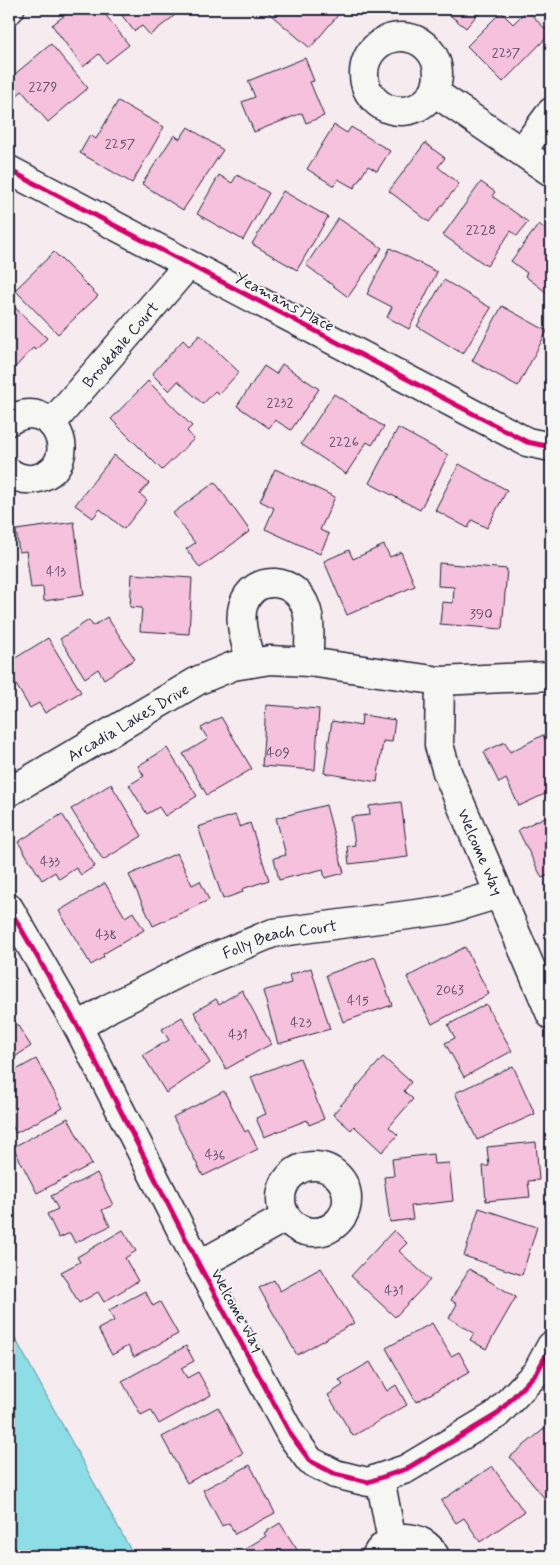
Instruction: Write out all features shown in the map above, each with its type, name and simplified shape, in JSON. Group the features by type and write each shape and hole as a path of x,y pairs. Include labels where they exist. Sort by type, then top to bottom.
{"street":[{"path":"434,92 551,172"},
{"path":"522,151 551,112"},
{"name":"Yeamans Place","path":"9,170 527,442 551,447"},
{"name":"Brookdale Court","path":"52,423 188,265"},
{"path":"9,421 25,414 34,415 52,423 57,430 62,448 57,464 51,471 35,479 27,480 9,472"},
{"path":"251,663 242,608 251,592 268,583 278,583 291,587 301,596 308,614 309,662"},
{"name":"Arcadia Lakes Drive","path":"9,792 199,680 233,666 270,660 309,662 440,681 551,676"},
{"name":"Welcome Way","path":"440,681 439,745 447,772 551,1015"},
{"name":"Folly Beach Court","path":"78,1027 109,1008 195,964 273,933 446,910 498,894"},
{"name":"Welcome Way","path":"9,908 78,1027 198,1264 291,1435 310,1461 335,1474 368,1482 406,1469 496,1415 537,1372 551,1346"},
{"path":"198,1264 286,1217"},
{"path":"380,1478 384,1548 410,1538 419,1540 426,1545 435,1556"}],"water":[{"path":"9,1327 134,1556 9,1556"}],"building":[{"path":"73,9 83,9 86,14 93,9 101,9 129,45 106,63 99,54 83,67 52,25"},
{"path":"117,9 169,9 174,16 150,35 142,26 134,31"},
{"path":"264,9 343,9 310,48"},
{"path":"442,9 482,9 466,28"},
{"path":"527,10 550,34 503,82 467,46 501,12 513,24"},
{"path":"51,44 88,88 48,122 22,91 14,98 9,91 9,79"},
{"path":"305,58 314,81 310,82 324,116 306,123 302,113 254,132 242,102 255,97 248,81"},
{"path":"118,101 164,127 132,183 80,153 90,135 96,139"},
{"path":"334,125 347,133 351,127 390,151 377,171 368,166 354,188 338,179 334,186 307,169"},
{"path":"188,127 223,150 183,210 142,184 174,135 180,139"},
{"path":"425,143 445,158 438,167 459,184 429,222 389,191"},
{"path":"219,175 232,183 237,175 269,193 243,240 197,214"},
{"path":"481,182 495,192 492,196 528,222 517,236 511,231 487,266 443,235"},
{"path":"283,191 328,217 297,270 252,244"},
{"path":"338,218 382,248 348,297 306,265"},
{"path":"539,224 551,234 550,295 525,276 527,273 511,261"},
{"path":"390,248 437,272 409,329 387,317 392,307 367,294"},
{"path":"54,252 98,296 58,334 15,290"},
{"path":"444,280 491,308 463,354 417,326"},
{"path":"9,302 47,338 36,350 33,348 9,374"},
{"path":"502,306 547,331 518,386 472,361"},
{"path":"200,335 239,372 219,394 215,391 203,404 178,381 169,391 152,374 183,340 189,346"},
{"path":"282,364 319,389 291,430 275,420 269,428 237,406 264,366 276,374"},
{"path":"148,381 192,426 187,431 194,439 162,470 111,419"},
{"path":"334,394 384,427 372,445 367,442 346,474 301,444"},
{"path":"398,428 448,455 420,510 369,483"},
{"path":"114,455 149,483 140,494 147,500 124,529 100,509 93,518 75,505"},
{"path":"459,464 507,490 487,528 472,520 468,528 435,510"},
{"path":"275,469 335,497 320,530 329,534 320,554 265,529 274,508 260,501"},
{"path":"215,482 250,531 200,568 186,549 195,543 173,513"},
{"path":"74,522 84,595 44,601 43,587 31,588 26,551 19,552 16,530"},
{"path":"384,545 390,557 401,552 415,586 347,615 324,561 349,550 353,559"},
{"path":"439,563 507,569 502,629 440,624 442,602 453,603 454,587 438,586"},
{"path":"132,574 192,578 189,634 140,631 142,608 130,607"},
{"path":"107,617 135,659 104,679 98,669 85,678 60,639 89,620 93,626"},
{"path":"48,638 81,692 45,713 39,703 30,708 9,673 9,662"},
{"path":"266,705 319,709 315,770 262,766"},
{"path":"362,715 395,720 392,742 383,741 377,782 324,773 332,721 361,726"},
{"path":"221,717 252,769 207,795 183,754 208,739 201,728"},
{"path":"543,735 551,752 551,791 519,806 506,779 499,783 484,752 505,742 510,752"},
{"path":"167,748 197,796 165,816 159,807 147,814 129,785 144,776 138,766"},
{"path":"111,784 142,836 103,860 71,809"},
{"path":"401,802 408,857 349,864 347,846 355,845 351,817 370,815 369,806"},
{"path":"326,805 344,873 325,878 323,869 279,880 274,858 286,855 276,818"},
{"path":"62,814 95,866 81,875 76,868 59,879 55,872 42,880 18,842"},
{"path":"551,814 551,874 542,878 518,830"},
{"path":"235,815 240,827 250,823 269,880 242,889 243,892 223,899 198,827"},
{"path":"177,853 192,885 200,881 209,900 153,926 129,875"},
{"path":"105,883 125,917 133,912 144,930 103,954 104,957 91,965 59,911"},
{"path":"465,947 489,994 432,1024 407,977"},
{"path":"375,957 392,1005 343,1022 326,975"},
{"path":"311,968 330,1029 278,1044 263,991 291,983 289,975"},
{"path":"242,990 271,1044 226,1069 194,1012 216,999 219,1004"},
{"path":"486,1004 512,1051 464,1077 445,1043 455,1038 448,1025"},
{"path":"9,1012 31,1046 9,1061"},
{"path":"182,1017 210,1063 166,1093 143,1055 169,1040 162,1029"},
{"path":"383,1057 411,1082 404,1091 413,1099 389,1127 398,1135 382,1152 354,1126 351,1130 333,1114"},
{"path":"300,1058 324,1119 309,1125 307,1120 264,1137 256,1118 266,1114 251,1077"},
{"path":"36,1059 63,1108 16,1133 9,1119 9,1074"},
{"path":"513,1066 535,1114 477,1140 455,1093"},
{"path":"224,1091 245,1132 248,1130 258,1149 203,1176 173,1117"},
{"path":"68,1118 92,1164 37,1193 13,1147"},
{"path":"536,1142 539,1180 528,1181 530,1197 486,1201 483,1166 489,1166 487,1147"},
{"path":"433,1154 434,1164 449,1163 453,1201 411,1206 413,1219 390,1222 384,1177 394,1176 392,1159"},
{"path":"97,1173 113,1205 102,1210 110,1226 75,1243 70,1233 59,1238 47,1214 58,1209 51,1196"},
{"path":"479,1208 537,1227 522,1275 464,1256"},
{"path":"123,1230 136,1251 125,1258 138,1281 104,1302 98,1292 79,1303 61,1272 80,1262 77,1257"},
{"path":"394,1230 407,1243 399,1251 430,1280 395,1317 351,1276"},
{"path":"321,1268 354,1323 297,1355 259,1288 274,1280 280,1291"},
{"path":"469,1269 516,1297 486,1349 470,1340 474,1333 449,1318 457,1304 451,1300"},
{"path":"145,1291 153,1306 160,1302 178,1334 134,1357 128,1346 112,1355 98,1329 114,1321 109,1310"},
{"path":"432,1323 451,1356 459,1352 470,1372 416,1402 386,1348"},
{"path":"186,1346 194,1361 181,1368 187,1378 198,1372 211,1395 159,1424 151,1410 141,1415 122,1381"},
{"path":"370,1362 387,1391 396,1385 407,1405 353,1436 328,1395 343,1385 339,1380"},
{"path":"218,1407 243,1453 187,1483 162,1437"},
{"path":"550,1424 551,1426 551,1506 510,1457"},
{"path":"250,1465 275,1513 235,1534 229,1523 222,1526 203,1490"},
{"path":"492,1466 524,1512 480,1542 464,1518 456,1523 441,1501"},
{"path":"280,1523 301,1556 234,1556 266,1536 264,1533"}],"cycle path":[{"path":"9,170 527,442 551,447"},
{"path":"9,908 78,1027 199,1265 291,1435 310,1461 335,1474 368,1482 406,1469 496,1415 537,1372 551,1346"}]}
